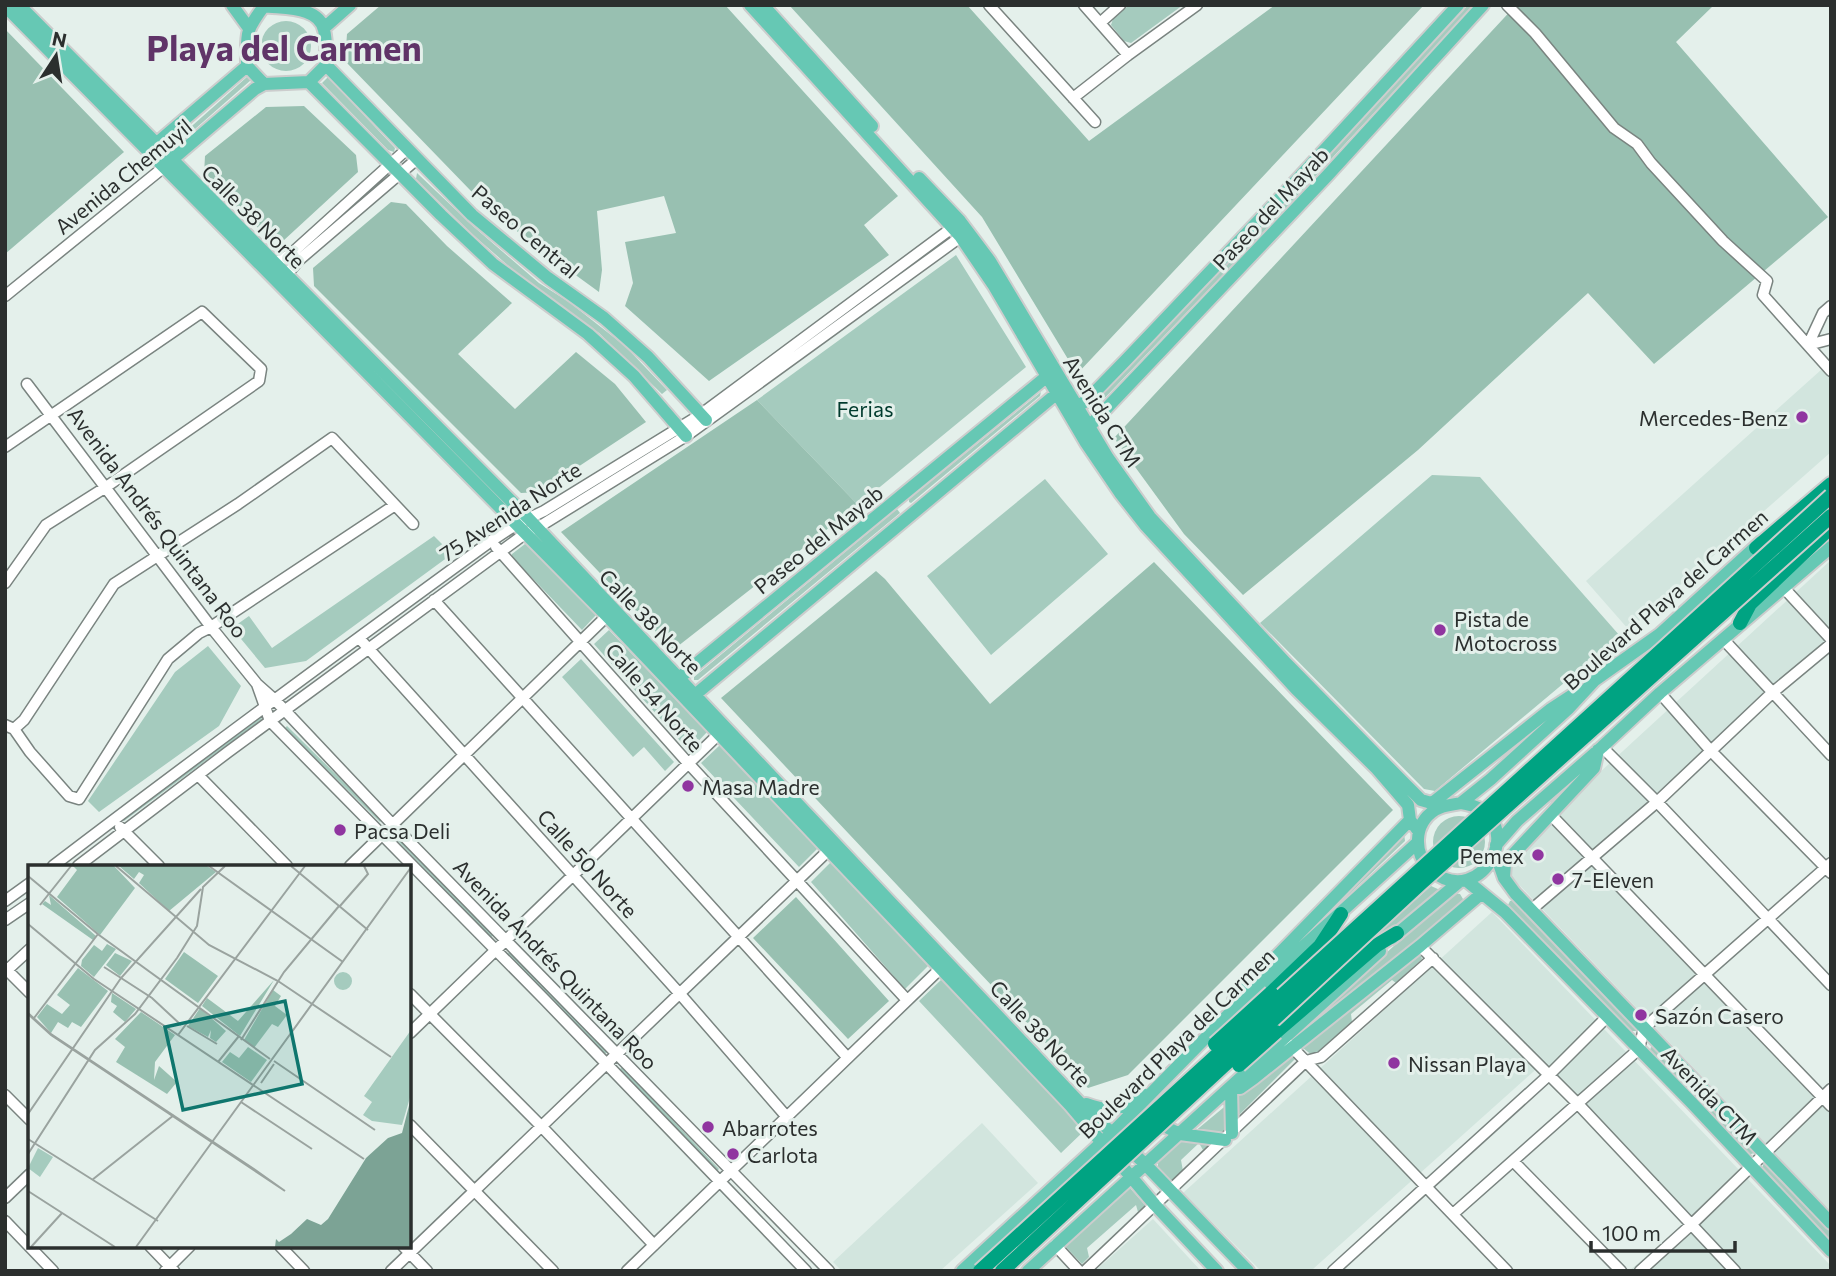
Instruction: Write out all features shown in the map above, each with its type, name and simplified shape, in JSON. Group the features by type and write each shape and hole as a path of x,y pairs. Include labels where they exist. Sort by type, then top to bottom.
{"highway":[{"path":"1756,548 1830,487"},
{"path":"1002,1271 1134,1140 1420,867 1830,487"},
{"path":"980,1271 1134,1140 1831,516"},
{"path":"1740,623 1750,604 1831,527"},
{"path":"1134,1140 1154,1102 1320,946 1341,914"},
{"path":"1134,1140 1153,1139 1284,1039 1358,960 1397,933"}],"main road":[{"name":"Calle 38 Norte","path":"19,5 168,164 527,526 1107,1137 1145,1164 1248,1271"},
{"path":"232,5 248,27"},
{"path":"324,28 350,5"},
{"name":"Avenida CTM","path":"750,5 934,207 960,229"},
{"name":"Avenida CTM","path":"763,5 960,229 1011,296 1050,373 1120,493 1154,535 1296,689 1377,769 1408,805 1410,820 1418,838"},
{"name":"Paseo del Mayab","path":"1072,410 1125,360 1283,195 1458,5"},
{"name":"Paseo del Mayab","path":"1085,431 1327,176 1483,5"},
{"name":"Calle 38 Norte","path":"5,6 152,147"},
{"path":"264,6 313,9 324,28 326,65 309,82 264,85 247,66 248,27 264,6"},
{"name":"Paseo Central","path":"326,65 472,215 548,278 604,318 648,357 703,418"},
{"name":"Avenida Chemuyil","path":"152,147 247,66"},
{"name":"Paseo Central","path":"309,82 493,264 587,334 634,376 682,431"},
{"name":"Avenida Chemuyil","path":"168,164 255,89 264,85"},
{"name":"Paseo del Mayab","path":"675,681 1050,373"},
{"name":"Paseo del Mayab","path":"691,698 1060,391"},
{"name":"Avenida CTM","path":"1085,431 1150,517 1174,544 1421,800 1437,805"},
{"path":"1397,933 1463,882 1483,870 1517,821 1740,623 1831,547"},
{"name":"Boulevard Playa del Carmen","path":"1461,803 1569,708 1595,680 1660,634 1756,548"},
{"path":"1463,882 1447,879 1424,863 1418,838 1423,821 1437,805 1551,709 1595,680"},
{"path":"1504,878 1505,863 1594,768 1600,748"},
{"path":"1437,805 1476,805 1490,815 1497,829 1496,849"},
{"path":"1229,1014 1233,1002 1268,963 1410,820"},
{"name":"Boulevard Playa del Carmen","path":"962,1271 1107,1137 1229,1014 1341,914 1418,838"},
{"name":"Avenida CTM","path":"1496,849 1504,878 1531,910 1831,1223"},
{"name":"Avenida CTM","path":"1463,882 1505,912 1831,1251"},
{"path":"1028,1271 1284,1039 1420,946 1481,894"},
{"name":"Calle 38 Norte","path":"944,965 1079,1102 1107,1137 1131,1177 1217,1271"},
{"path":"1153,1090 1145,1107 1151,1119 1180,1134 1228,1136 1231,1088"},
{"path":"1079,1102 1101,1110 1118,1109 1153,1090"},
{"path":"1044,1195 1059,1191 1073,1197 1078,1206 1076,1228"}],"street":[{"path":"989,5 1095,122"},
{"path":"1084,5 1128,55"},
{"path":"1100,23 1120,5"},
{"path":"1073,98 1197,5"},
{"path":"1507,5 1535,33 1614,128 1637,144 1651,163 1723,241 1767,281 1763,295 1831,371"},
{"path":"283,280 299,260 395,169 407,149"},
{"path":"270,267 292,253 395,169 417,159"},
{"name":"Avenida Chemuyil","path":"5,296 168,164"},
{"path":"930,243 937,231 938,219 934,207"},
{"name":"75 Avenida Norte","path":"703,418 930,243 960,229"},
{"name":"75 Avenida Norte","path":"79,865 500,552 544,511 703,418 960,229"},
{"path":"1808,345 1823,313 1831,306"},
{"path":"5,447 202,312 261,369 258,381 106,487 46,525 5,583"},
{"path":"1808,345 1831,340"},
{"name":"Avenida Andrés Quintana Roo","path":"27,384 211,628 257,684 829,1271"},
{"path":"395,505 211,628 199,633 169,659 79,799 69,796 10,727 24,720 114,584 332,438 413,524"},
{"name":"75 Avenida Norte","path":"54,865 491,541 527,526"},
{"name":"Calle 54 Norte","path":"491,541 688,763 907,1000"},
{"path":"1531,910 1657,802 1772,693 1831,642 1783,587"},
{"path":"434,600 847,1057"},
{"path":"351,865 610,613"},
{"name":"Calle 50 Norte","path":"359,638 466,754 786,1116"},
{"path":"1723,639 1831,755"},
{"name":"Avenida Andrés Quintana Roo","path":"257,684 270,721 806,1271"},
{"path":"1452,1214 1579,1105 1639,1049 1644,1028 1704,973 1829,868 1711,751 1660,693"},
{"path":"411,1032 722,731"},
{"path":"1600,748 1657,802 1831,985"},
{"path":"198,775 287,865"},
{"path":"1551,814 1831,1106"},
{"path":"114,820 158,865"},
{"path":"411,1245 542,1127 832,847"},
{"path":"5,901 28,884"},
{"path":"5,920 28,904"},
{"path":"1420,946 1579,1105 1735,1271"},
{"path":"28,951 6,970 28,991"},
{"path":"1085,1271 1306,1062 1321,1057 1433,958"},
{"path":"627,1271 944,965"},
{"path":"411,995 654,1245"},
{"path":"1333,1271 1549,1075 1607,1017"},
{"path":"1284,1039 1507,1271"},
{"path":"1640,1271 1831,1089"},
{"path":"5,1095 28,1118"},
{"path":"411,1126 553,1271"},
{"path":"1513,1161 1620,1271"},
{"path":"5,1198 28,1176"},
{"path":"5,1221 28,1245"},
{"path":"1055,1245 1079,1271"},
{"path":"31,1248 53,1271"},
{"path":"152,1248 169,1269 188,1248"},
{"path":"282,1248 304,1271"},
{"path":"391,1271 406,1249 427,1271"}],"shaded area":[{"path":"1831,361 1831,452 1629,630 1586,581"},
{"path":"1831,560 1831,644 1591,863 1831,1110 1831,1212 1507,872 1562,807"},
{"path":"1492,912 1831,1266 1831,1271 1629,1271 1683,1225 1542,1064 1313,1269 1314,1271 1261,1271 1183,1193"},
{"path":"982,1123 1038,1183 940,1271 842,1271 833,1262"},
{"path":"1153,1219 1201,1271 1095,1271"}],"green space":[{"path":"381,5 725,5 898,196 864,225 889,255 709,381 625,306 633,283 625,242 676,233 664,196 597,211 602,270 599,292 526,239 471,191 345,61 347,34"},
{"path":"789,5 967,5 1089,141 1275,5 1424,5 1077,374 982,217"},
{"path":"1129,5 1183,5 1131,43 1124,41 1111,25 1113,19"},
{"path":"1468,5 1474,5 1258,238 1097,406 1094,406 1095,402 1255,235"},
{"path":"1516,5 1714,5 1676,42 1828,217 1654,364 1588,293 1418,450 1243,595 1184,534 1114,438"},
{"path":"286,21 304,28 311,46 304,64 286,71 268,64 261,46 268,28"},
{"path":"5,29 124,152 5,254"},
{"path":"248,76 251,80 187,136 183,136 184,133"},
{"path":"328,77 395,148 394,152 388,150 322,83"},
{"path":"304,106 356,155 358,172 283,241 266,236 204,174 205,156 266,107"},
{"path":"417,173 539,283 569,302 625,346 667,390 662,394 599,333 519,275 416,179"},
{"path":"391,202 406,204 447,246 512,303 458,354 515,409 576,352 615,384 646,422 540,492 521,493 314,286 313,268"},
{"name":"Ferias","path":"956,255 1026,367 858,505 757,400"},
{"path":"1041,392 1040,396 909,502 909,499"},
{"path":"757,400 858,505 673,650 561,532"},
{"name":"Pista de Motocross","path":"1432,475 1480,477 1620,636 1435,791 1424,789 1260,623"},
{"path":"1045,479 1108,554 991,655 927,576"},
{"path":"897,509 900,513 698,680 694,680 694,677"},
{"path":"434,536 452,554 306,661 265,668 232,628 249,616 272,648"},
{"path":"525,544 596,615 582,630 512,557 512,554"},
{"path":"1154,562 1393,810 1128,1075 1088,1088 721,698 876,571 990,704"},
{"path":"609,630 707,732 689,751 594,644"},
{"path":"208,646 241,686 219,726 99,812 88,801 175,672"},
{"path":"581,659 674,762 665,771 644,747 633,757 562,677"},
{"path":"261,717 262,719 124,821 123,819"},
{"path":"287,726 382,820 380,822 285,728"},
{"path":"720,745 818,848 799,867 701,763"},
{"path":"1459,816 1469,818 1477,824 1483,832 1483,852 1477,860 1469,866 1459,868 1449,866 1441,860 1435,852 1433,842 1435,832 1441,824 1449,818"},
{"path":"1404,833 1405,841 1276,964"},
{"path":"397,836 494,935 491,937 395,838"},
{"path":"831,862 929,965 905,989 811,882"},
{"path":"1431,886 1440,890 1285,1018 1321,985"},
{"path":"1454,893 1460,894 1463,899 1462,907 1308,1028 1308,1024"},
{"path":"796,897 889,1001 848,1039 753,938"},
{"path":"1513,900 1637,1028 1636,1031 1630,1031 1508,905"},
{"path":"510,952 607,1052 605,1054 507,954"},
{"path":"1420,953 1422,959 1396,983 1392,980 1351,1014 1352,1022 1313,1056 1303,1048 1306,1042"},
{"path":"942,979 1070,1112 1084,1131 1061,1153 919,1001"},
{"path":"1651,1047 1655,1048 1754,1153 1748,1155 1649,1053"},
{"path":"1292,1054 1296,1058 1236,1118 1236,1097"},
{"path":"622,1067 719,1169 717,1171 620,1069"},
{"path":"1229,1103 1228,1126 1219,1135 1194,1132"},
{"path":"1184,1139 1212,1142 1203,1150 1199,1143 1181,1160 1183,1171 1170,1183 1158,1171 1158,1161"},
{"path":"1764,1162 1831,1230 1831,1240 1762,1169"},
{"path":"1130,1188 1145,1205 1138,1212 1136,1205 1087,1248 1089,1257 1082,1264 1064,1245"}],"place":[{"name":"Mercedes-Benz","path":"1802,417"},
{"name":"Pista de Motocross","path":"1440,630"},
{"name":"Masa Madre","path":"688,786"},
{"name":"Pacsa Deli","path":"340,830"},
{"name":"Pemex","path":"1538,855"},
{"name":"7-Eleven","path":"1558,879"},
{"name":"Sazón Casero","path":"1641,1015"},
{"name":"Nissan Playa","path":"1394,1063"},
{"name":"Abarrotes","path":"708,1127"},
{"name":"Carlota","path":"733,1154"}],"district":[{"name":"Playa del Carmen","path":"284,46"}]}
